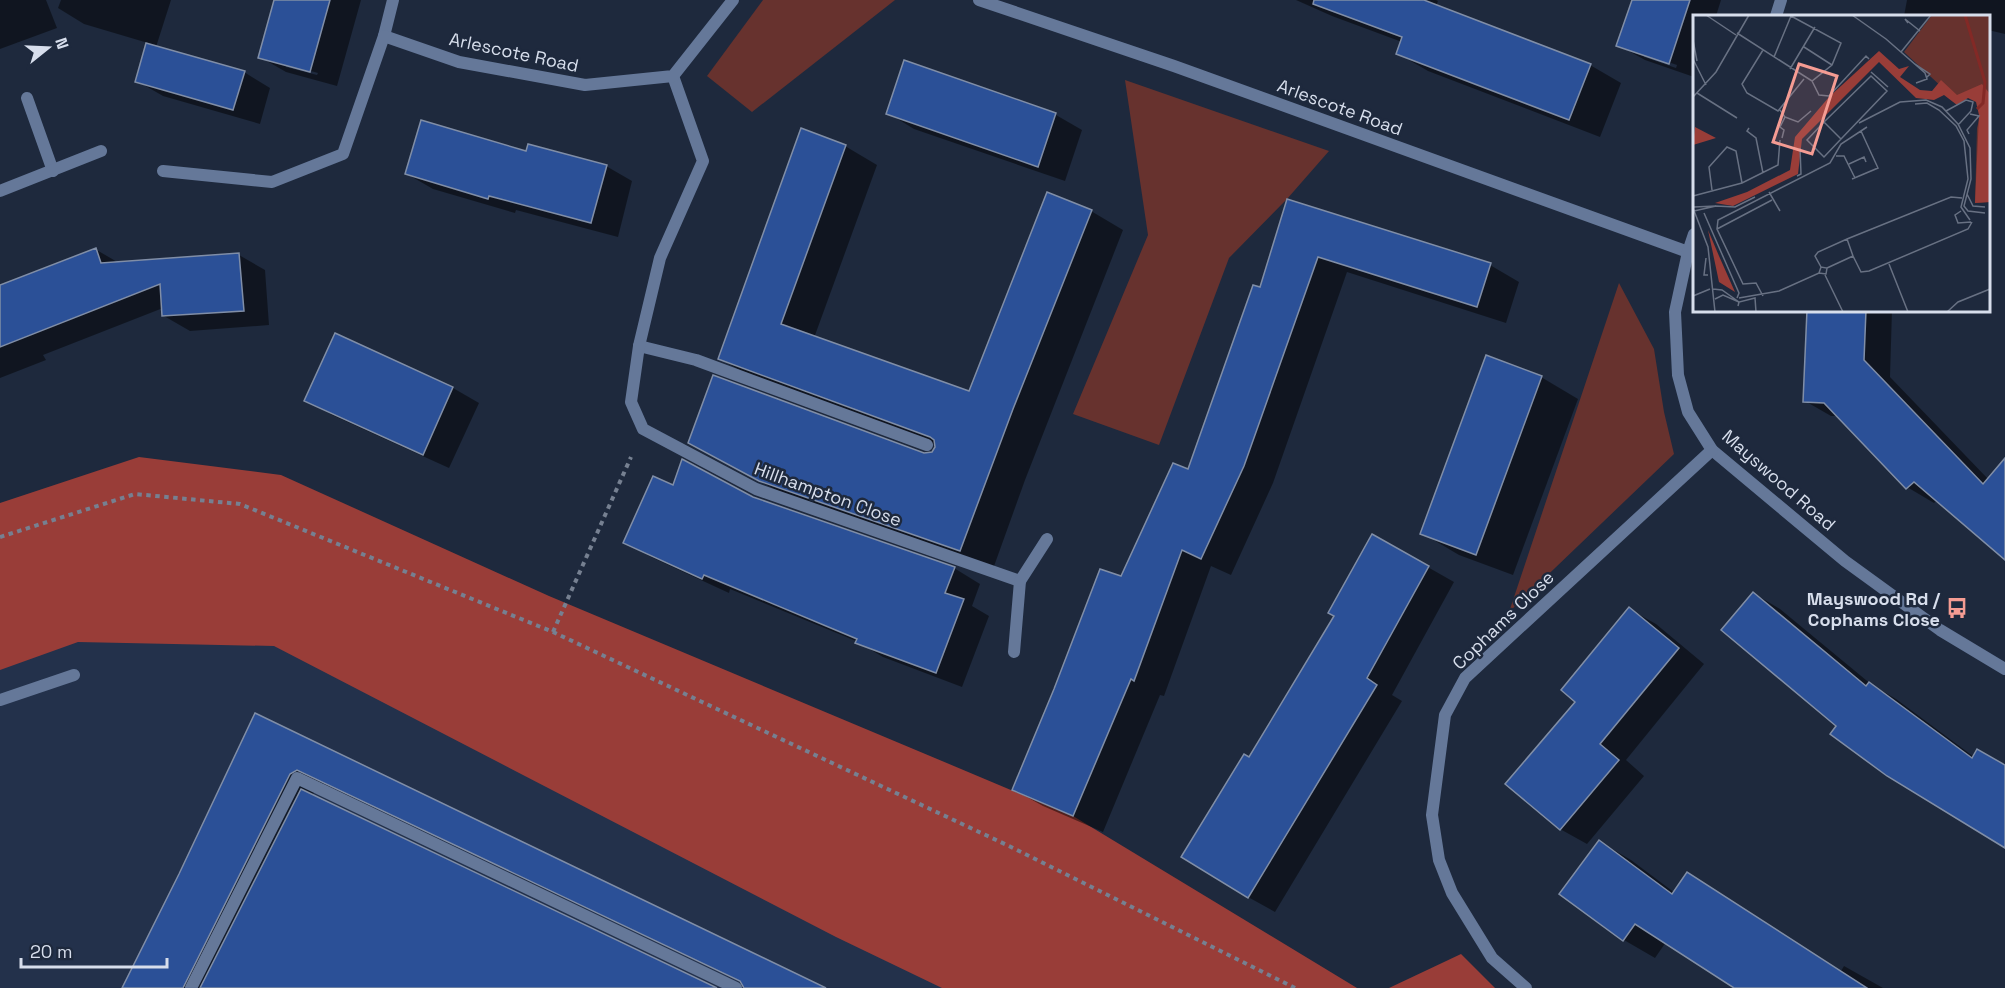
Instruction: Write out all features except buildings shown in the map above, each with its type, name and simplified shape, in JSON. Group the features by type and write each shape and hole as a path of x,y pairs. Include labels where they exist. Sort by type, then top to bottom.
{"street":[{"path":"163,171 272,182 343,154 384,36 393,0"},
{"path":"643,429 631,402 639,346 660,258 703,161 673,76 733,0"},
{"name":"Arlescote Road","path":"979,0 1174,66 1688,252"},
{"path":"1776,15 1781,0"},
{"name":"Arlescote Road","path":"384,36 459,62 585,85 673,76"},
{"path":"27,98 53,171"},
{"path":"0,191 101,151"},
{"name":"Mayswood Road","path":"1693,239 1675,312 1678,375 1688,412 1712,450 1845,561 1940,630 2005,669"},
{"path":"639,346 696,360 927,446"},
{"name":"Hillhampton Close","path":"643,429 756,489 1020,581"},
{"name":"Cophams Close","path":"1526,988 1492,958 1452,894 1439,860 1432,815 1444,715 1465,678 1712,450"},
{"path":"1014,652 1020,581 1047,538"},
{"path":"0,700 74,675"},
{"path":"191,988 297,778 736,988"}],"path":[{"path":"553,632 643,429"},
{"path":"0,537 135,494 240,504 553,632 1009,846 1295,988"}],"shaded area":[{"path":"763,0 895,0 752,112 707,76"},
{"path":"1125,80 1329,151 1287,199 1229,258 1159,445 1073,414 1148,235"},
{"path":"1619,283 1654,349 1664,412 1674,454 1509,612"},
{"path":"139,457 281,475 549,596 1073,816 1357,988 942,988 836,937 274,646 78,642 0,670 0,503"},
{"path":"0,545 1280,988 0,988"},
{"path":"1461,954 1495,988 1389,988"}],"place":[{"name":"Mayswood Rd / Cophams Close","path":"1957,608"}]}
